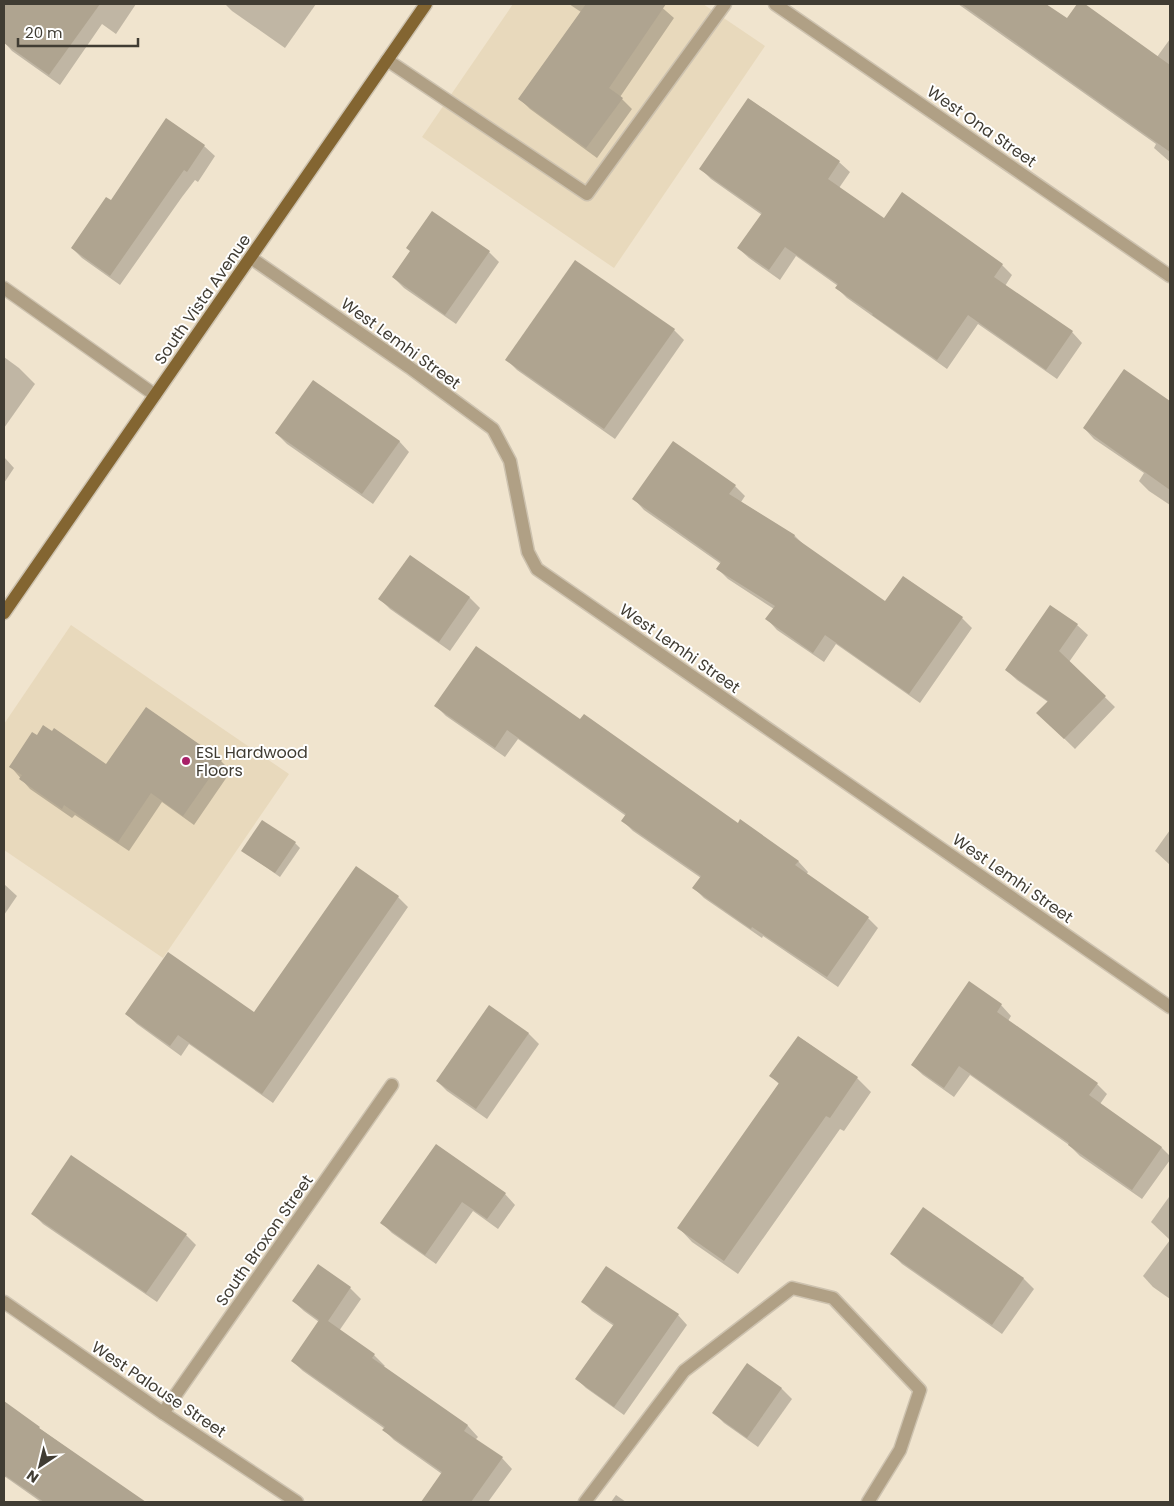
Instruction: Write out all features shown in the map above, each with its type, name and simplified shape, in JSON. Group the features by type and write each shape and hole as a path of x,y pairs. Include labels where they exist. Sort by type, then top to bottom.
{"main road":[{"name":"South Vista Avenue","path":"4,613 426,4"}],"street":[{"path":"388,60 586,194 725,4"},
{"name":"West Ona Street","path":"775,4 1170,276"},
{"name":"West Lemhi Street","path":"251,258 401,362 492,429 510,462 528,552 537,569 1170,1007"},
{"path":"4,288 155,395"},
{"name":"South Broxon Street","path":"164,1413 392,1085"},
{"path":"585,1502 684,1371 792,1288 833,1298 920,1390 900,1450 868,1502"},
{"name":"West Palouse Street","path":"4,1302 297,1502"}],"shaded area":[{"path":"513,4 703,4 765,46 614,268 422,137"},
{"path":"71,625 289,774 163,958 4,850 4,724"}],"building":[{"path":"4,4 100,4 49,75 4,43"},
{"path":"586,4 666,4 609,88 623,98 586,148 518,99"},
{"path":"961,4 1046,4 1067,18 1077,4 1085,4 1170,65 1170,152"},
{"path":"748,98 840,161 828,179 884,218 902,192 1003,264 994,277 1073,331 1046,370 968,315 937,360 835,288 838,284 785,247 769,270 737,248 762,213 699,169"},
{"path":"166,118 205,145 187,172 184,170 110,276 71,248 106,197 111,200"},
{"path":"432,211 490,251 445,315 392,277 410,251 406,248"},
{"path":"575,260 675,329 604,429 505,360"},
{"path":"1124,369 1170,401 1170,490 1083,428"},
{"path":"313,380 400,441 362,494 275,433"},
{"path":"673,441 736,485 729,494 795,535 794,537 885,601 903,576 963,617 909,694 825,635 813,653 765,619 775,606 716,569 721,562 632,499"},
{"path":"410,555 470,597 439,642 378,599"},
{"path":"1050,605 1078,624 1059,651 1106,696 1064,739 1036,713 1048,701 1005,670"},
{"path":"476,646 580,719 584,714 738,823 740,819 799,861 795,865 869,917 827,977 752,927 751,929 692,888 701,876 621,821 626,814 507,730 495,748 434,706"},
{"path":"146,707 222,760 183,816 151,793 118,842 64,805 62,809 19,779 22,775 9,767 32,732 37,735 43,725 52,731 54,728 106,764"},
{"path":"262,820 296,842 275,873 241,851"},
{"path":"356,866 399,896 262,1094 178,1035 170,1046 125,1014 168,952 254,1012"},
{"path":"969,981 1002,1004 997,1012 1098,1083 1089,1095 1162,1147 1132,1190 959,1066 944,1088 911,1065"},
{"path":"489,1005 529,1033 476,1109 436,1081"},
{"path":"798,1036 858,1077 830,1118 826,1116 724,1261 677,1228 779,1083 769,1076"},
{"path":"436,1144 506,1193 487,1219 462,1202 425,1255 380,1223"},
{"path":"71,1155 187,1234 146,1293 31,1214"},
{"path":"923,1207 1024,1278 992,1325 890,1254"},
{"path":"318,1264 351,1287 328,1321 375,1354 372,1358 468,1425 464,1431 503,1457 471,1502 421,1502 442,1472 382,1430 385,1427 291,1361 319,1320 292,1301"},
{"path":"606,1266 679,1314 614,1407 575,1379 614,1324 581,1302"},
{"path":"747,1363 782,1388 747,1438 712,1413"},
{"path":"4,1401 39,1428 146,1502 44,1502 6,1476 4,1479"}],"place":[{"name":"ESL Hardwood Floors","path":"186,761"}]}
